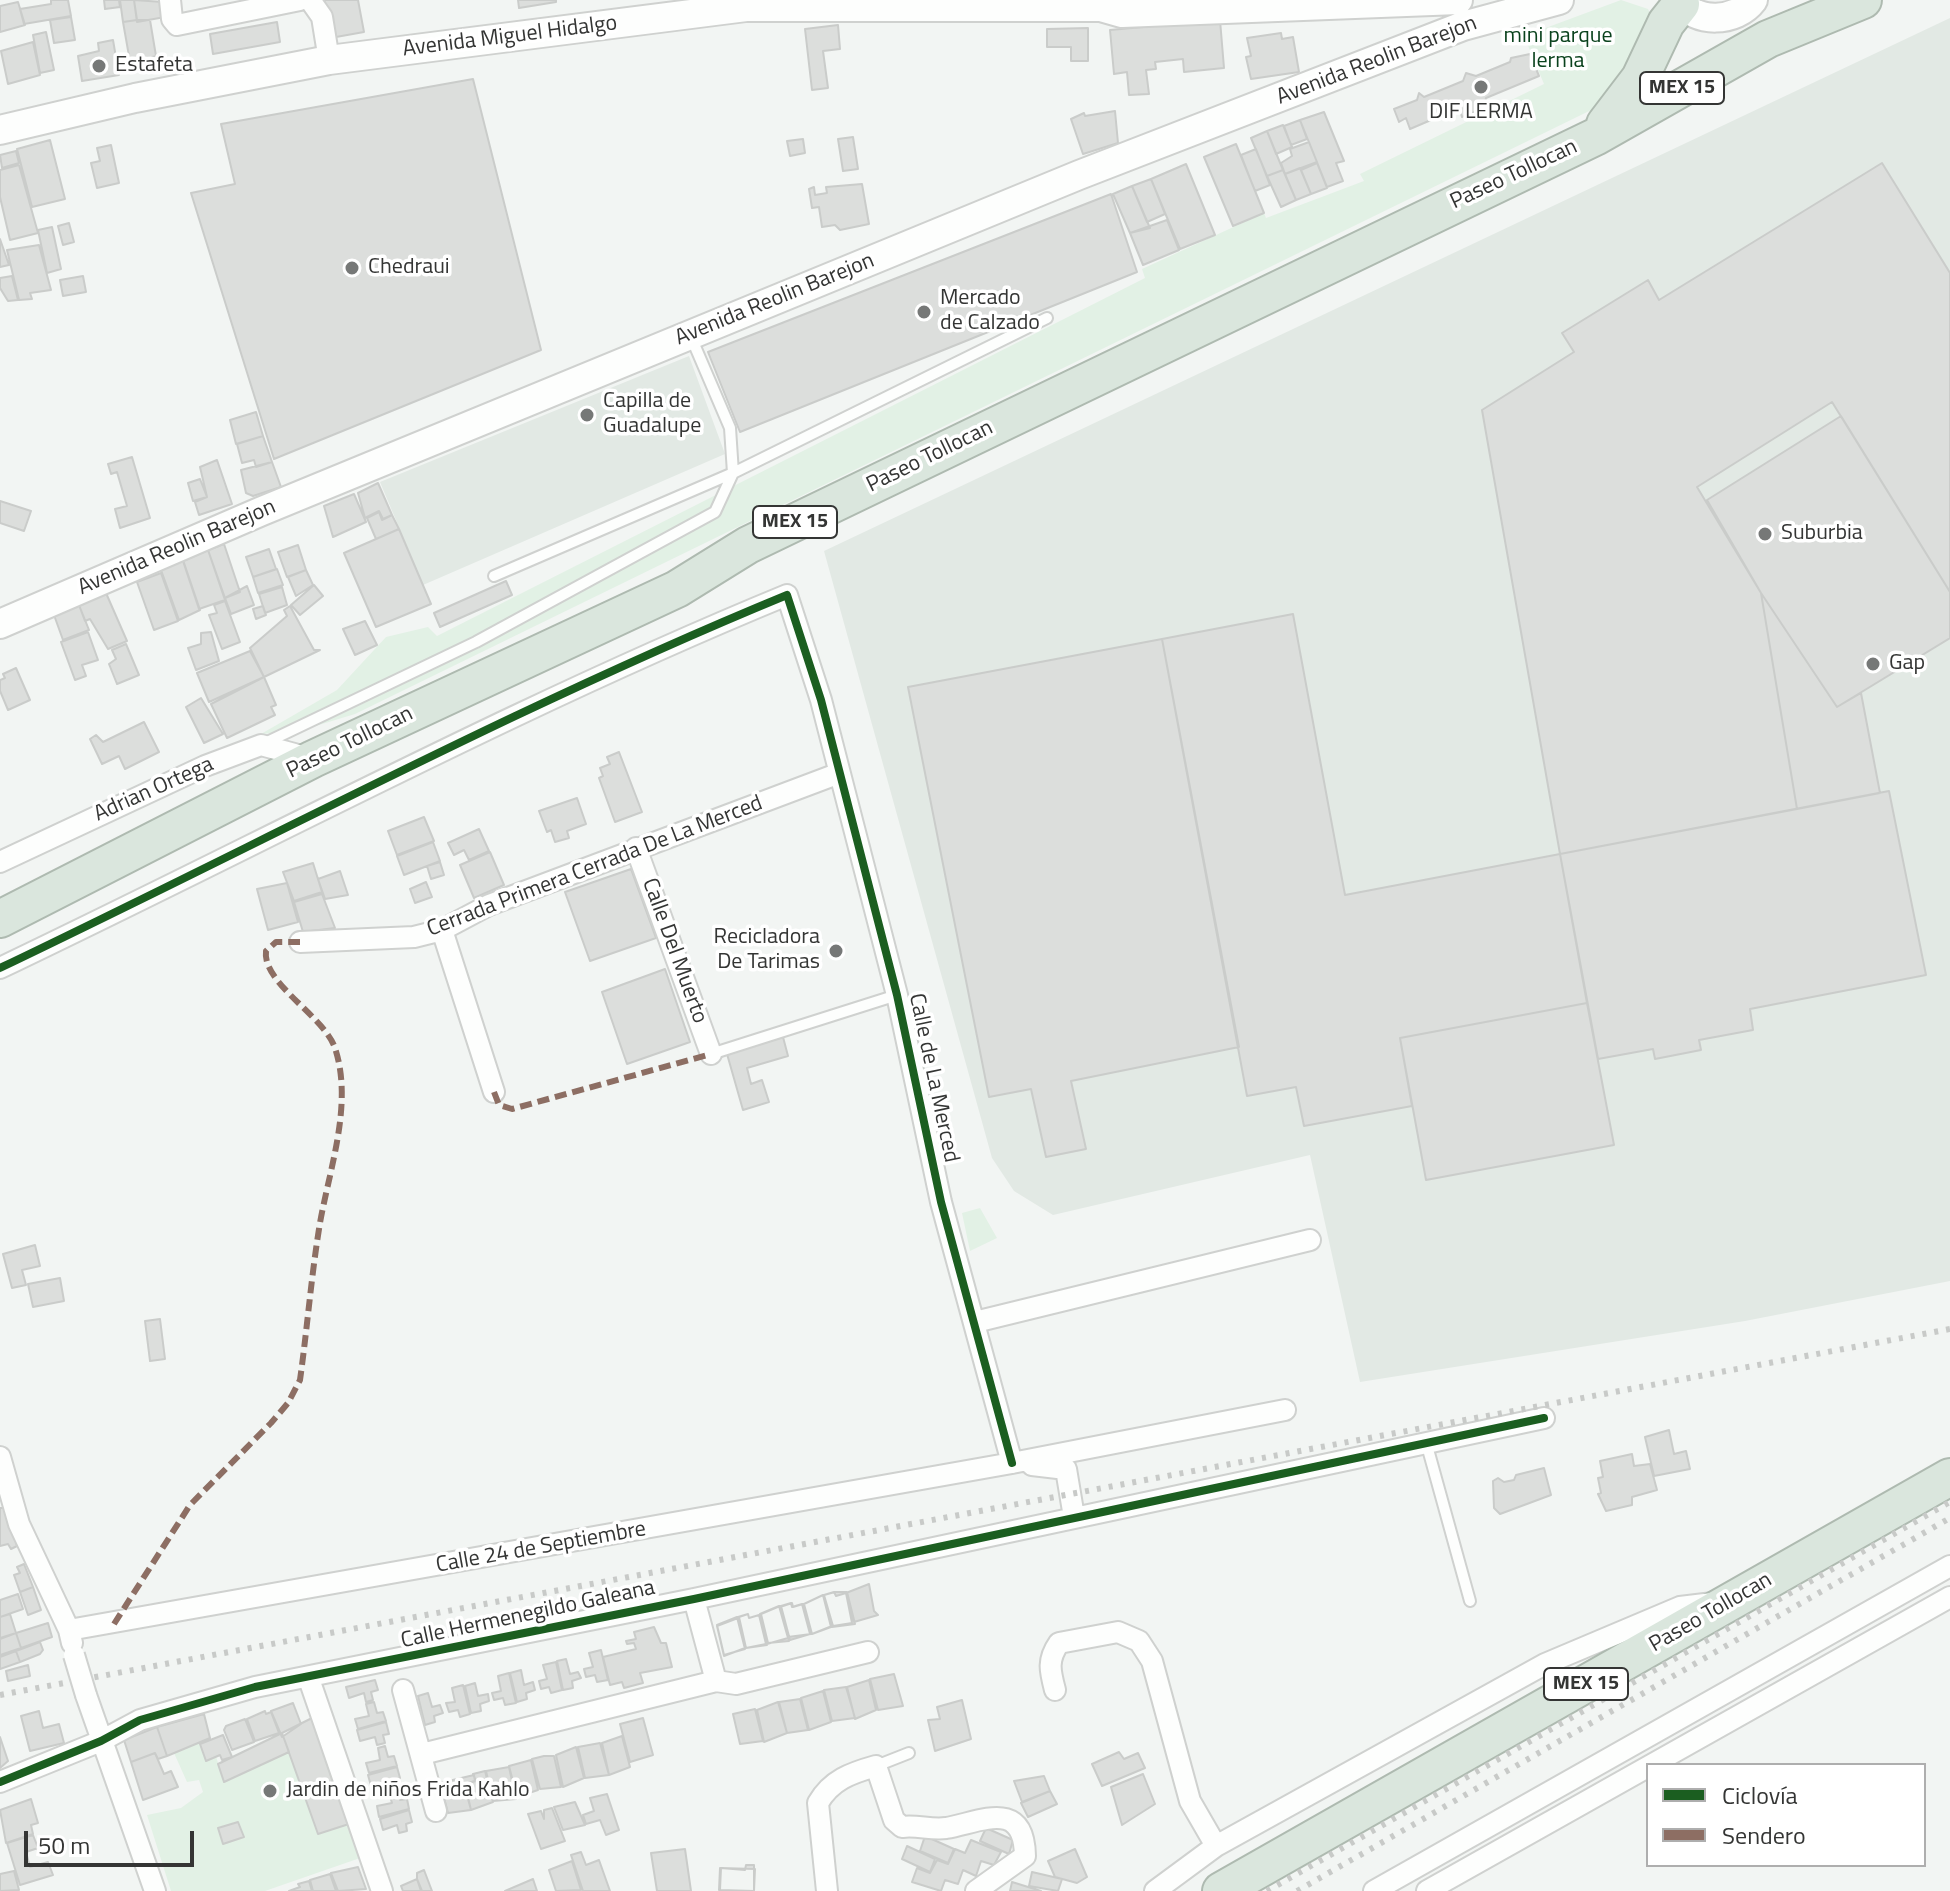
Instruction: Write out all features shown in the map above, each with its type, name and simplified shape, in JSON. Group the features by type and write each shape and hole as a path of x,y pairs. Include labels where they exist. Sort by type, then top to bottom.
{"highway":[{"name":"Paseo Tollocan","path":"0,919 313,759 677,589 748,545 1595,137 1768,39 1863,0"},
{"path":"1595,137 1640,78 1666,23 1680,2"},
{"name":"Paseo Tollocan","path":"1221,1891 1950,1477"}],"main road":[{"name":"Avenida Reolin Barejon","path":"0,624 1079,175 1460,9 1559,0"},
{"path":"1680,2 1697,15 1716,18 1747,6"},
{"name":"Avenida Miguel Hidalgo","path":"1,124 329,60 746,7 1111,5 1460,9"}],"street":[{"path":"170,0 172,19 177,25 300,0"},
{"path":"310,0 322,17 329,60"},
{"path":"1768,39 1823,0"},
{"name":"Calle de La Merced","path":"0,968 491,725 639,656 787,595 821,700 837,774 897,995 941,1202 1012,1463"},
{"path":"261,745 313,759"},
{"name":"Adrian Ortega","path":"0,862 205,766 261,745"},
{"name":"Cerrada Primera Cerrada De La Merced","path":"300,942 414,937 442,930 489,905 837,774"},
{"name":"Calle Del Muerto","path":"636,848 711,1054"},
{"path":"442,930 494,1092"},
{"path":"975,1322 1310,1240"},
{"name":"Calle 24 de Septiembre","path":"69,1630 1012,1463 1285,1410"},
{"name":"Calle Hermenegildo Galeana","path":"0,1782 101,1741 140,1720 217,1696 694,1599 1544,1418"},
{"path":"0,1457 19,1524 69,1630 101,1741 130,1813 155,1891"},
{"path":"1012,1463 1066,1469 1074,1517"},
{"path":"1374,1891 1950,1566"},
{"path":"1655,1763 1950,1597"},
{"path":"694,1599 716,1681"},
{"path":"1155,1891 1216,1846 1545,1664 1680,1607 1703,1602 1728,1603"},
{"path":"1055,1690 1050,1668 1051,1655 1059,1643 1118,1632 1139,1641 1152,1661 1190,1801 1216,1846"},
{"path":"422,1754 716,1681 736,1684 868,1652"},
{"path":"309,1679 382,1891"},
{"path":"403,1690 436,1811"},
{"path":"827,1891 818,1803 827,1790 848,1774 876,1766 894,1820 902,1827 916,1825 943,1829 987,1818 1007,1819 1020,1829 1026,1837 1025,1856 976,1891"},
{"path":"1427,1891 1646,1768"}],"lane":[{"path":"494,576 733,473 1047,318"},
{"path":"261,745 476,642 715,512 733,473 730,428 690,335"},
{"path":"711,1054 897,995"},
{"path":"1426,1442 1470,1601"},
{"path":"876,1766 909,1753"}],"shaded area":[{"path":"1950,18 1950,1281 1745,1321 1360,1382 1310,1155 1053,1215 1014,1191 992,1158 824,551"},
{"path":"689,356 725,454 423,585 380,482"}],"green space":[{"name":"mini parque lerma","path":"1621,0 1648,9 1657,28 1624,94 355,714 299,731 261,734 337,690 386,637 428,627 437,636 1145,278 1142,269 1264,213 1266,218 1364,181 1360,174 1544,84 1524,36"},
{"path":"980,1208 997,1238 970,1251 962,1213"},
{"path":"210,1738 224,1781 289,1752 318,1834 352,1823 363,1857 265,1891 171,1891 147,1815 181,1808 203,1792 199,1780 187,1782 174,1753"}],"building":[{"path":"51,0 68,0 71,16 24,24 20,9 51,4"},
{"path":"104,0 119,0 120,7 105,9"},
{"path":"120,0 134,0 137,20 123,22"},
{"path":"134,0 163,2 165,17 137,22"},
{"path":"324,0 358,0 364,32 336,37 333,22 328,23"},
{"path":"518,0 556,0 556,2 519,8"},
{"path":"18,2 25,25 0,32 0,6"},
{"path":"71,17 75,40 54,43 50,20"},
{"path":"150,20 156,56 145,59 148,70 132,73 123,22"},
{"path":"1220,20 1224,68 1184,72 1183,59 1155,62 1156,69 1146,70 1149,94 1129,95 1127,72 1114,74 1110,30"},
{"path":"277,22 280,42 213,54 210,34"},
{"path":"838,25 840,49 823,51 828,88 812,90 805,29"},
{"path":"1088,28 1088,61 1071,61 1071,47 1047,47 1047,29"},
{"path":"46,32 54,70 40,73 33,35"},
{"path":"1281,33 1282,39 1293,37 1299,72 1251,79 1246,57 1251,56 1247,38"},
{"name":"Estafeta","path":"113,40 119,75 82,81 78,56 99,51 98,43"},
{"path":"33,42 40,75 8,84 1,51"},
{"name":"DIF LERMA","path":"1530,54 1539,76 1486,98 1484,108 1462,117 1459,108 1410,129 1406,118 1399,122 1394,109 1417,100 1419,93 1424,97 1463,81 1466,73 1476,76 1510,62 1511,58"},
{"path":"473,79 541,350 274,459 191,193 235,184 221,124"},
{"path":"1115,111 1118,143 1083,154 1071,119 1084,113 1085,116"},
{"path":"1324,112 1344,161 1336,163 1343,181 1327,187 1300,120"},
{"path":"1300,120 1307,139 1291,145 1284,126"},
{"path":"1283,125 1292,147 1276,154 1267,131"},
{"path":"1267,131 1283,170 1267,176 1251,138"},
{"path":"853,137 858,169 843,171 838,139"},
{"path":"803,139 805,153 790,156 787,141"},
{"path":"50,140 65,199 32,207 17,149"},
{"path":"1309,142 1317,162 1285,174 1281,163 1292,156 1290,149"},
{"path":"1236,144 1264,213 1233,226 1204,157"},
{"path":"111,145 119,183 97,188 91,163 100,161 97,148"},
{"path":"1256,149 1270,185 1255,191 1241,155"},
{"path":"16,151 19,163 2,168 0,155"},
{"path":"1317,163 1327,188 1311,194 1301,170"},
{"path":"1882,163 1950,273 1950,592 1832,402 1697,487 1761,593 1797,809 1560,854 1482,410 1574,352 1562,333 1648,280 1659,300"},
{"path":"1186,164 1215,235 1180,249 1151,179"},
{"path":"19,165 38,233 10,240 0,197 0,170"},
{"path":"1300,168 1311,194 1296,200 1285,174"},
{"path":"1283,170 1296,200 1281,207 1267,176"},
{"path":"1151,179 1165,214 1147,222 1132,186"},
{"path":"862,184 869,224 840,230 835,225 822,227 819,207 812,208 809,189 814,187 815,195 827,193 826,187"},
{"path":"1132,186 1150,228 1130,233 1113,194"},
{"name":"Mercado de Calzado","path":"1111,194 1137,272 740,432 708,352"},
{"path":"1167,220 1179,250 1143,265 1130,233"},
{"path":"69,223 74,242 63,245 58,226"},
{"path":"52,227 61,269 47,273 38,230"},
{"path":"0,239 9,265 0,267"},
{"path":"39,245 51,290 30,293 32,299 19,300 7,250"},
{"path":"12,276 18,300 8,301 0,288 0,278"},
{"path":"83,276 86,292 63,296 60,280"},
{"path":"256,412 263,436 236,444 230,420"},
{"path":"1841,416 1950,592 1950,638 1837,707 1761,593 1707,500"},
{"path":"263,436 272,462 256,467 254,460 242,463 237,444"},
{"path":"132,457 150,518 120,528 115,509 127,506 117,472 111,474 108,464"},
{"path":"217,460 232,504 199,515 195,502 207,497 200,467"},
{"path":"272,462 281,487 253,496 246,493 241,470"},
{"path":"200,479 207,497 193,501 188,483"},
{"path":"378,483 392,515 383,519 379,511 365,518 358,493"},
{"path":"354,494 366,522 333,537 324,506"},
{"path":"0,501 31,511 24,531 0,523"},
{"path":"379,512 382,520 392,515 399,529 376,539 367,518"},
{"path":"399,529 431,604 376,627 344,553"},
{"path":"224,544 240,592 225,598 208,550"},
{"path":"298,545 306,570 287,577 278,552"},
{"path":"269,549 276,569 253,577 246,557"},
{"path":"208,550 225,600 199,609 183,561"},
{"path":"183,560 200,610 179,620 161,570"},
{"path":"277,569 283,585 258,593 253,577"},
{"path":"306,570 313,585 296,596 288,577"},
{"path":"161,573 178,621 154,630 137,582"},
{"path":"506,581 512,595 440,627 434,613"},
{"path":"314,585 323,596 300,615 291,605"},
{"path":"247,586 254,605 231,614 225,598"},
{"path":"282,587 287,605 265,613 259,594"},
{"path":"106,593 127,641 108,649 90,619 85,621 79,605"},
{"path":"1761,593 1837,707 1861,693 1880,793 1797,809"},
{"path":"225,601 240,642 222,649 209,615 217,613 214,605"},
{"path":"79,605 89,630 63,640 54,615"},
{"path":"263,606 266,615 256,619 253,609"},
{"path":"290,606 314,650 320,650 264,677 250,648 287,616 284,610"},
{"path":"1293,614 1345,895 1560,854 1587,1003 1400,1038 1412,1106 1304,1126 1296,1087 1247,1096 1162,639"},
{"path":"365,621 377,645 355,655 343,629"},
{"path":"88,632 98,660 82,665 86,676 75,680 61,642"},
{"path":"211,632 219,661 196,670 188,648 201,644 201,633"},
{"path":"1162,639 1239,1047 1071,1081 1086,1149 1046,1157 1031,1089 989,1097 908,687"},
{"path":"126,644 139,675 117,684 109,664 116,659 112,650"},
{"path":"250,651 264,677 209,702 197,673"},
{"path":"16,668 30,700 8,710 0,691 0,680 5,678 3,674"},
{"path":"264,677 276,705 271,707 275,715 227,738 211,704"},
{"path":"201,698 223,734 204,743 186,707"},
{"path":"144,722 159,752 125,769 119,756 102,764 90,739 96,735 103,742"},
{"path":"619,752 642,812 615,822 599,778 603,776 600,768 610,764 607,757"},
{"path":"1889,791 1926,975 1750,1009 1753,1030 1699,1040 1701,1050 1655,1059 1653,1049 1598,1059 1560,854"},
{"path":"577,798 586,824 567,831 569,838 555,842 551,830 547,832 539,811"},
{"path":"424,817 434,841 397,855 388,831"},
{"path":"479,829 489,851 469,860 464,850 454,855 448,843"},
{"path":"433,842 440,861 404,875 397,856"},
{"path":"490,852 504,885 474,898 460,865"},
{"path":"440,862 444,875 431,879 427,866"},
{"path":"313,863 322,892 294,901 283,872"},
{"path":"631,869 656,938 590,961 565,892"},
{"path":"340,871 348,895 325,899 318,879"},
{"path":"426,882 432,897 415,903 410,889"},
{"path":"287,883 298,922 268,930 257,889"},
{"path":"322,894 335,928 303,932 294,902"},
{"path":"665,969 690,1042 627,1064 602,992"},
{"path":"1587,1003 1614,1145 1426,1180 1400,1038"},
{"path":"783,1037 788,1056 747,1068 751,1084 762,1080 769,1102 743,1110 727,1054"},
{"path":"35,1245 40,1266 22,1270 26,1285 12,1288 3,1254"},
{"path":"60,1278 64,1301 33,1307 28,1284"},
{"path":"160,1319 165,1359 150,1361 145,1321"},
{"path":"1669,1430 1674,1454 1686,1451 1690,1469 1654,1476 1645,1437"},
{"path":"1632,1454 1634,1466 1650,1464 1657,1490 1632,1497 1632,1505 1606,1511 1598,1494 1601,1493 1598,1478 1603,1477 1600,1461"},
{"path":"1544,1468 1551,1495 1500,1514 1494,1508 1493,1481 1498,1478 1504,1482 1514,1480 1516,1475"},
{"path":"0,1508 5,1508 17,1546 11,1549 8,1544 0,1546"},
{"path":"24,1564 33,1587 20,1592 14,1575 20,1573 17,1567"},
{"path":"869,1584 874,1611 878,1615 854,1622 846,1593"},
{"path":"33,1587 41,1610 28,1615 20,1592"},
{"path":"834,1592 836,1596 846,1593 852,1623 833,1626 824,1595"},
{"path":"847,1592 855,1624 832,1627 824,1595"},
{"path":"18,1594 23,1609 0,1617 0,1600"},
{"path":"823,1595 831,1627 812,1634 804,1604"},
{"path":"823,1595 832,1626 812,1634 804,1604"},
{"path":"791,1603 792,1607 802,1604 810,1634 790,1640 781,1606"},
{"path":"792,1603 793,1607 803,1604 811,1634 788,1637 780,1607"},
{"path":"779,1606 788,1638 767,1644 760,1614"},
{"path":"780,1606 789,1641 768,1643 761,1614"},
{"path":"10,1614 16,1633 0,1638 0,1617"},
{"path":"748,1614 749,1618 759,1615 767,1645 746,1648 738,1617"},
{"path":"748,1614 749,1618 759,1615 766,1644 746,1648 739,1617"},
{"path":"737,1617 745,1649 724,1655 717,1625"},
{"path":"738,1618 745,1648 724,1656 717,1626"},
{"path":"48,1623 52,1637 21,1648 16,1633"},
{"path":"654,1627 661,1643 666,1643 672,1667 640,1673 643,1683 624,1688 622,1682 610,1685 603,1657 636,1649 634,1643 627,1644 626,1641 636,1639 634,1632"},
{"path":"16,1633 21,1648 0,1655 0,1639"},
{"path":"40,1642 43,1650 40,1654 20,1662 16,1651"},
{"path":"601,1650 608,1680 597,1682 595,1675 586,1677 584,1669 593,1667 589,1653"},
{"path":"16,1651 20,1662 0,1669 0,1657"},
{"path":"566,1659 570,1674 578,1672 581,1678 572,1681 573,1688 563,1690 557,1661"},
{"path":"556,1662 562,1690 551,1693 549,1687 541,1689 539,1681 547,1679 543,1665"},
{"path":"28,1665 30,1676 8,1681 6,1671"},
{"path":"521,1670 524,1685 533,1682 535,1690 526,1693 527,1699 517,1702 510,1673"},
{"path":"509,1673 516,1703 505,1705 503,1698 494,1700 492,1693 501,1691 498,1676"},
{"path":"894,1674 903,1706 878,1710 870,1679"},
{"path":"375,1680 378,1690 371,1692 373,1700 366,1702 364,1693 349,1698 346,1687"},
{"path":"869,1680 876,1710 855,1719 847,1687"},
{"path":"475,1683 478,1696 488,1694 489,1701 480,1704 481,1711 471,1713 465,1686"},
{"path":"463,1685 470,1714 460,1717 458,1710 449,1712 446,1703 455,1702 452,1688"},
{"path":"846,1687 855,1718 832,1721 824,1690"},
{"path":"823,1691 831,1722 809,1730 801,1698"},
{"path":"428,1693 432,1707 440,1705 443,1713 434,1716 435,1722 425,1725 418,1696"},
{"path":"800,1699 808,1730 787,1733 779,1702"},
{"path":"962,1700 971,1739 935,1751 928,1720 940,1719 937,1707"},
{"path":"374,1702 377,1713 383,1712 386,1721 358,1729 355,1719 369,1716 366,1704"},
{"path":"778,1702 787,1733 764,1742 757,1710"},
{"path":"293,1703 301,1724 282,1737 271,1711"},
{"path":"755,1709 763,1741 740,1744 733,1714"},
{"path":"39,1711 43,1728 59,1724 64,1743 30,1751 21,1716"},
{"path":"265,1711 266,1714 271,1712 279,1733 255,1741 247,1719"},
{"path":"204,1714 210,1738 167,1756 157,1727"},
{"path":"318,1715 352,1823 318,1834 282,1733"},
{"path":"643,1718 653,1755 630,1762 620,1724"},
{"path":"245,1719 254,1742 232,1750 224,1730 226,1726"},
{"path":"386,1722 389,1734 383,1735 385,1743 377,1745 375,1737 360,1741 357,1730"},
{"path":"157,1727 167,1756 158,1759 155,1753 131,1762 124,1740"},
{"path":"282,1733 289,1752 224,1782 218,1764"},
{"path":"223,1735 232,1757 222,1760 220,1755 206,1761 200,1744"},
{"path":"622,1736 630,1767 609,1775 602,1743"},
{"path":"0,1737 8,1761 0,1768"},
{"path":"600,1743 609,1775 585,1778 578,1747"},
{"path":"385,1746 388,1757 394,1756 397,1766 369,1773 366,1763 380,1760 378,1748"},
{"path":"576,1747 584,1778 563,1787 556,1755"},
{"path":"1119,1752 1124,1759 1138,1753 1145,1768 1102,1786 1092,1764"},
{"path":"155,1753 164,1774 171,1771 178,1787 143,1800 131,1762"},
{"path":"554,1756 561,1787 540,1789 532,1759"},
{"path":"531,1760 538,1790 517,1797 509,1766"},
{"path":"397,1767 400,1778 395,1779 397,1788 388,1790 386,1781 371,1786 368,1775"},
{"path":"509,1767 516,1799 493,1801 486,1771"},
{"path":"485,1771 493,1802 471,1810 465,1784 476,1781 473,1774"},
{"path":"1143,1774 1155,1804 1122,1825 1111,1787"},
{"path":"474,1775 475,1781 464,1784 471,1810 448,1813 440,1783"},
{"path":"1044,1776 1050,1791 1022,1802 1014,1781"},
{"path":"398,1791 400,1800 407,1799 409,1809 379,1817 377,1806 392,1803 389,1793"},
{"path":"1050,1791 1057,1804 1028,1817 1021,1803"},
{"path":"607,1794 619,1830 606,1835 600,1820 586,1824 583,1815 594,1811 590,1798"},
{"path":"31,1799 38,1823 31,1825 33,1834 6,1843 0,1810"},
{"path":"575,1802 585,1825 563,1830 554,1807"},
{"path":"552,1808 565,1841 541,1849 528,1814 541,1811 544,1819 544,1810"},
{"path":"409,1810 412,1822 406,1824 407,1831 399,1833 397,1825 383,1830 380,1819"},
{"path":"238,1822 244,1837 223,1844 218,1828"},
{"path":"986,1828 1013,1840 1009,1854 980,1841"},
{"path":"33,1835 38,1848 26,1852 30,1867 48,1862 53,1875 20,1885 7,1843"},
{"path":"925,1836 954,1849 948,1863 920,1851"},
{"path":"971,1840 1001,1852 994,1865 981,1861 976,1876 963,1870 958,1884 945,1880 941,1891 912,1882 917,1868 930,1873 937,1860 948,1864 955,1849 965,1853"},
{"path":"907,1846 935,1859 930,1872 902,1859"},
{"path":"685,1849 691,1891 657,1891 651,1853"},
{"path":"1075,1849 1087,1877 1077,1883 1055,1877 1048,1861"},
{"path":"581,1852 586,1865 599,1860 610,1891 583,1891 571,1855"},
{"path":"572,1861 581,1890 556,1891 549,1870"},
{"path":"746,1865 754,1865 754,1891 720,1890 721,1868 745,1870"},
{"path":"358,1867 366,1889 338,1891 331,1873"},
{"path":"720,1868 755,1869 754,1891 719,1890"},
{"path":"424,1870 432,1891 422,1891 417,1879 417,1873"},
{"path":"14,1871 19,1890 0,1891 0,1874"},
{"path":"1032,1872 1062,1879 1058,1891 1029,1886"},
{"path":"330,1874 336,1891 313,1891 310,1880"},
{"path":"417,1879 421,1891 403,1891 401,1886"},
{"path":"533,1879 537,1891 505,1891"},
{"path":"309,1881 312,1891 289,1891 300,1887 298,1884"},
{"path":"1012,1882 1041,1891 1010,1891"}],"railway":[{"path":"0,1695 1950,1329"},
{"path":"1267,1891 1950,1502"},
{"path":"1297,1891 1950,1518"}],"marked path":[{"path":"114,1624 190,1505 271,1423 288,1403 300,1380 316,1248 338,1139 342,1093 335,1048 329,1036 283,987 267,963 266,951 276,942 300,942"},
{"path":"494,1092 499,1105 512,1109 711,1054"}],"cycle path":[{"path":"0,968 488,729 787,595 821,700 897,995 941,1202 1012,1463"},
{"path":"0,1782 101,1741 140,1720 255,1687 694,1599 1544,1418"}],"place":[{"name":"Estafeta","path":"99,66"},
{"name":"DIF LERMA","path":"1481,87"},
{"name":"Chedraui","path":"352,268"},
{"name":"Mercado de Calzado","path":"924,312"},
{"name":"Capilla de Guadalupe","path":"587,415"},
{"name":"Suburbia","path":"1765,534"},
{"name":"Gap","path":"1873,664"},
{"name":"Recicladora De Tarimas","path":"836,951"},
{"name":"Jardin de niños Frida Kahlo","path":"270,1791"}]}
